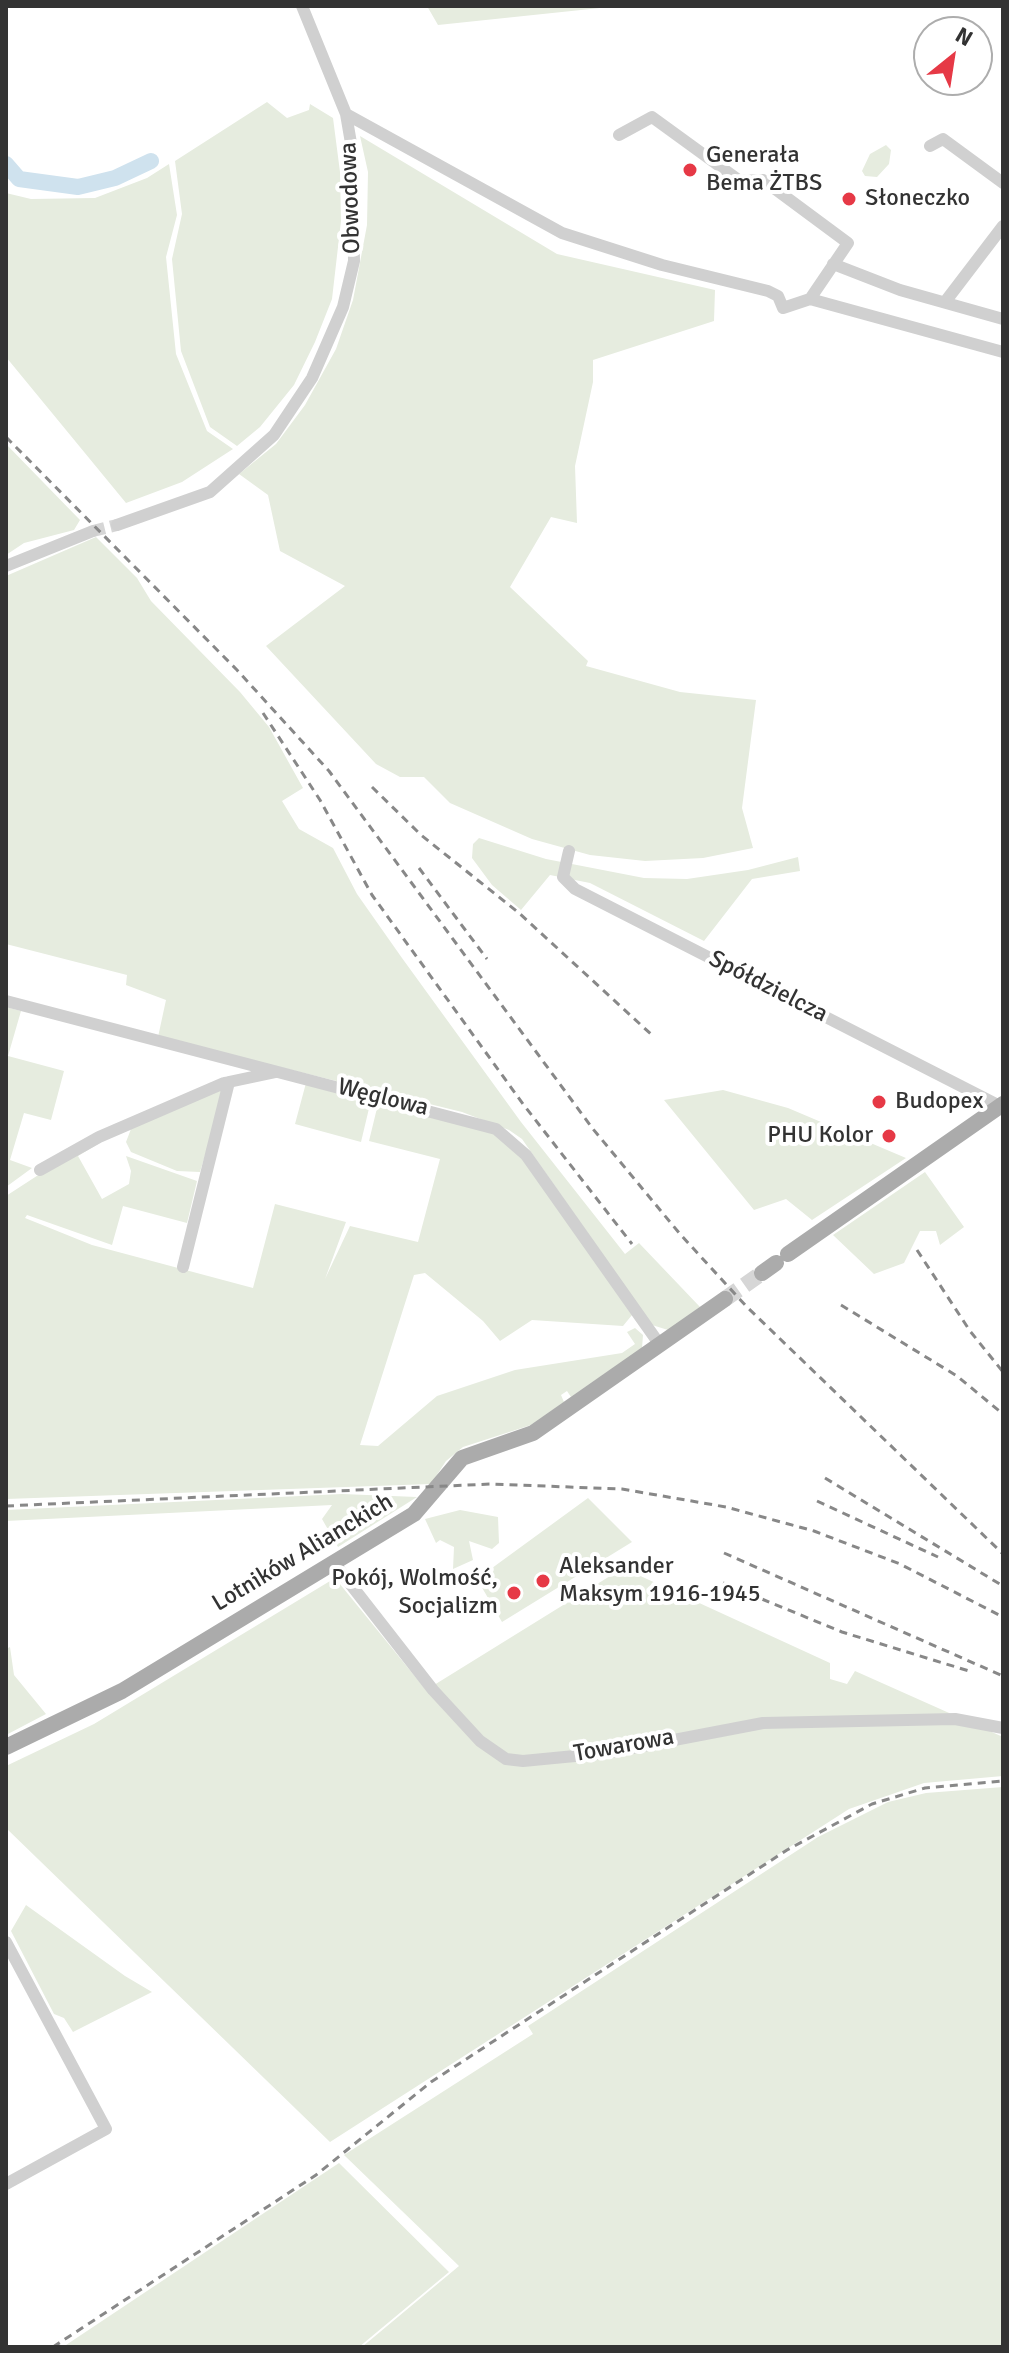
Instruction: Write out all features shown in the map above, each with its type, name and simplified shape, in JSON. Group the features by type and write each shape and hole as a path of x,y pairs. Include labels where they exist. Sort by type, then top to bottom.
{"main road":[{"path":"762,1273 1002,1105"},
{"name":"Lotników Alianckich","path":"6,1747 122,1691 414,1514 462,1458 533,1433 725,1299"}],"street":[{"name":"Obwodowa","path":"117,525 210,492 274,435 312,378 343,307 354,261 355,188 346,114 302,6"},
{"path":"346,114 562,233 662,265 768,291 778,296 783,308 810,299 1003,352"},
{"path":"619,135 652,117 740,181 763,180 848,243 810,299"},
{"path":"930,146 943,139 1003,183"},
{"path":"945,302 1003,226"},
{"path":"833,264 900,290 1003,319"},
{"path":"6,566 93,531"},
{"name":"Spółdzielcza","path":"569,851 563,877 575,889 1002,1105"},
{"name":"Węglowa","path":"6,1001 473,1121 505,1134 526,1155 660,1345"},
{"path":"40,1170 99,1137 229,1082 279,1071"},
{"path":"183,1267 229,1082"},
{"name":"Towarowa","path":"334,1563 433,1690 480,1741 506,1759 523,1761 606,1753 720,1728 763,1723 955,1719 1003,1728"},
{"path":"6,1942 106,2129 6,2184"}],"shaded area":[{"path":"427,6 619,6 438,25"},
{"path":"267,102 287,118 309,110 310,104 333,118 340,172 341,221 332,299 315,342 294,385 260,427 237,446 210,427 181,351 172,259 182,214 175,161"},
{"path":"360,136 557,254 715,290 714,321 593,360 593,382 575,466 577,523 551,517 510,587 588,661 586,666 680,692 756,700 742,808 753,848 703,858 645,861 590,855 532,839 450,803 424,777 400,777 376,764 266,646 345,586 280,551 268,495 239,474 276,444 305,405 336,349 353,300 367,225 368,172"},
{"path":"886,145 891,150 889,164 877,177 865,176 862,171 870,154"},
{"path":"169,164 177,215 166,257 176,354 207,431 233,449 182,482 126,503 6,357 6,193 31,199 95,198 147,178"},
{"path":"6,444 80,520 74,530 24,543 6,555"},
{"path":"96,537 137,578 151,601 240,692 269,727 303,788 282,801 299,829 333,848 357,894 521,1122 625,1254 639,1243 700,1307 668,1330 652,1325 522,1139 509,1130 462,1112 158,1037 166,1000 126,985 127,975 6,944 6,576"},
{"path":"479,838 546,859 644,878 687,879 748,870 798,857 800,871 752,879 704,941 590,883 550,875 521,910 492,885 472,858 473,844"},
{"path":"6,1007 21,1011 8,1056 64,1071 51,1120 24,1113 10,1160 32,1168 6,1187"},
{"path":"306,1083 371,1100 361,1142 295,1124"},
{"path":"221,1088 223,1095 200,1172 177,1171 131,1152 126,1142 131,1129"},
{"path":"723,1090 788,1108 906,1158 812,1220 786,1199 754,1210 664,1100"},
{"path":"378,1104 486,1128 512,1143 632,1315 623,1326 532,1320 500,1341 483,1321 425,1273 414,1275 360,1445 378,1446 437,1396 515,1370 622,1353 635,1344 627,1332 635,1328 643,1335 642,1348 571,1397 567,1391 561,1395 564,1402 531,1425 463,1447 446,1461 431,1484 6,1499 6,1196 66,1157 98,1144 78,1156 102,1199 129,1184 131,1171 126,1156 197,1181 187,1223 123,1206 112,1245 27,1215 25,1218 92,1245 253,1288 275,1204 346,1222 325,1279 350,1226 418,1242 440,1159 369,1141"},
{"path":"925,1172 964,1227 940,1245 936,1231 920,1231 904,1263 874,1274 833,1235"},
{"path":"342,1494 417,1497 338,1547 322,1519 332,1505 6,1521 6,1510"},
{"path":"588,1498 632,1542 502,1622 477,1579"},
{"path":"460,1510 498,1517 499,1543 492,1549 469,1541 473,1560 453,1569 454,1547 440,1540 436,1543 425,1519"},
{"path":"623,1568 830,1663 830,1679 847,1684 855,1671 1003,1737 1003,1776 924,1783 849,1809 330,2142 6,1828 6,1766 94,1724 335,1578 426,1690"},
{"path":"10,1647 14,1675 46,1714 6,1735 6,1649"},
{"path":"1003,1787 1003,2347 362,2347 459,2266 344,2155 533,2034 528,2026 818,1837 888,1802 926,1793"},
{"path":"26,1905 152,1992 73,2032 64,2018 54,2014 11,1931"},
{"path":"339,2163 449,2272 359,2347 63,2347"}],"waterway":[{"path":"6,164 19,179 78,187 115,178 151,161"}],"tunnel":[{"path":"93,531 117,525"},
{"path":"725,1299 762,1273"}],"railway":[{"path":"6,437 237,670 329,771 593,1129 680,1234 746,1306 1003,1554"},
{"path":"263,713 320,800 372,895 523,1104 632,1244"},
{"path":"372,787 421,835 519,913 653,1036"},
{"path":"419,868 487,959"},
{"path":"917,1250 970,1331 1003,1372"},
{"path":"841,1305 957,1376 1003,1414"},
{"path":"825,1478 1003,1586"},
{"path":"6,1506 490,1484 622,1489 726,1507 814,1531 900,1564 1003,1617"},
{"path":"817,1501 938,1557"},
{"path":"724,1553 1003,1676"},
{"path":"723,1583 842,1632 969,1671"},
{"path":"53,2347 316,2175 431,2082 787,1850 872,1804 925,1788 1003,1781"}],"place":[{"name":"Generała Bema ŻTBS","path":"690,170"},
{"name":"Słoneczko","path":"849,199"},
{"name":"Budopex","path":"879,1102"},
{"name":"PHU Kolor","path":"889,1136"},
{"name":"Aleksander Maksym 1916-1945","path":"543,1581"},
{"name":"Pokój, Wolmość, Socjalizm","path":"514,1593"}]}
